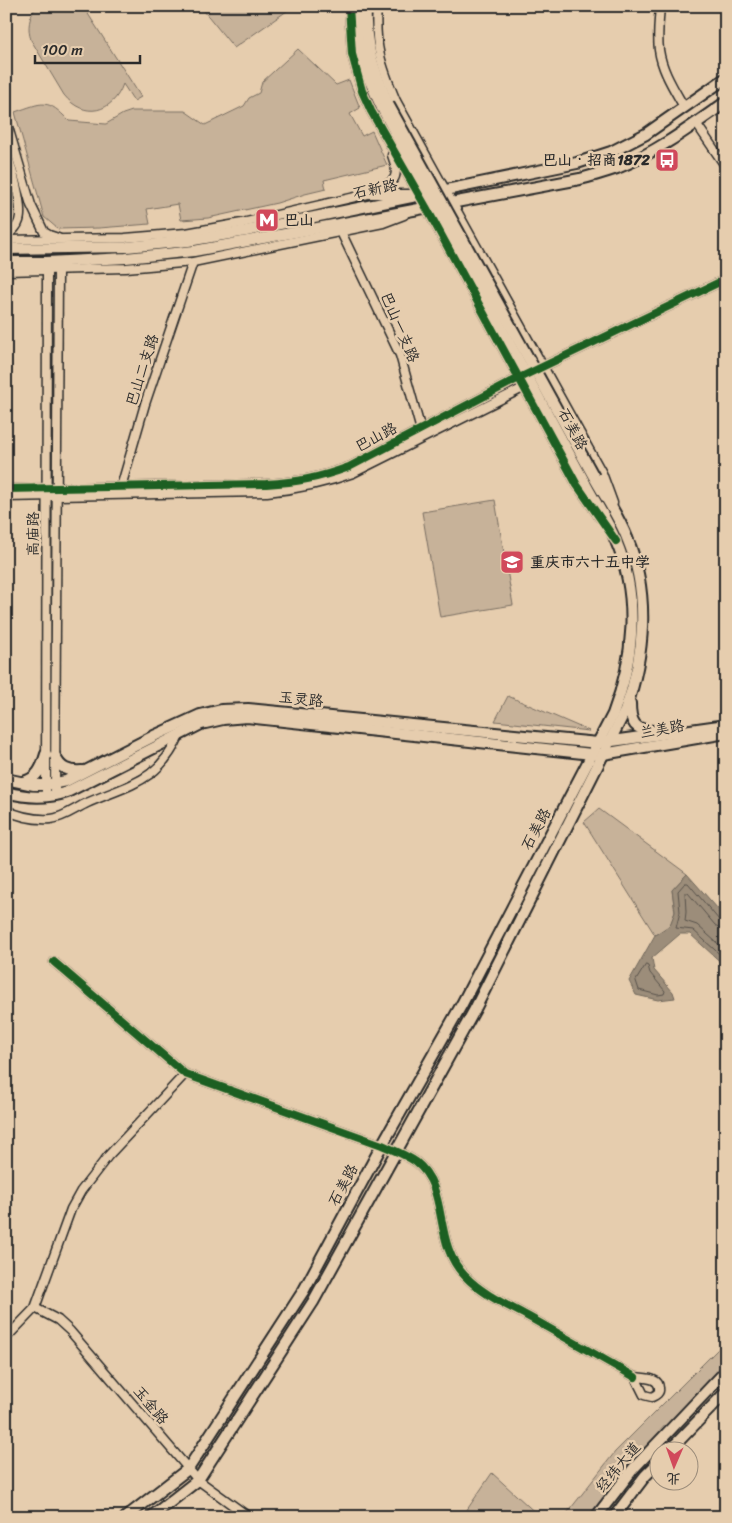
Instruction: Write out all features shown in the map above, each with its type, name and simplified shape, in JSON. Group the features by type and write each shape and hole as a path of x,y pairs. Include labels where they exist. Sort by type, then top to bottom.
{"main road":[{"path":"357,6 357,26 362,60 367,76 385,106"},
{"path":"366,6 366,27 370,57 385,106"},
{"name":"石新路","path":"6,249 127,247 188,241 246,231 577,163 611,152 646,134 726,78"},
{"name":"石新路","path":"6,262 126,258 194,251 580,179 600,174 655,149 726,102"},
{"name":"石美路","path":"126,1517 188,1469 304,1290 382,1145 462,1004 613,714 626,674 630,649 632,604 627,573 616,541 589,480 385,106"},
{"name":"石美路","path":"150,1517 198,1480 313,1302 475,1009 626,710 641,649 643,625 638,570 627,537 589,480"},
{"path":"631,695 631,716 640,730 679,732"},
{"name":"玉灵路","path":"6,779 20,783 50,785 66,781 156,734 200,715 221,710 467,736 603,754"},
{"name":"玉灵路","path":"6,792 19,796 50,797 67,792 201,724 247,713"},
{"name":"兰美路","path":"610,742 726,725"},
{"name":"兰美路","path":"603,754 726,733"},
{"name":"玉灵路","path":"467,736 598,743 610,742"},
{"path":"20,783 34,777 51,755 62,767 74,772 85,771"},
{"name":"经纬大道","path":"596,1517 633,1469 726,1371"},
{"path":"680,1440 726,1392"},
{"name":"经纬大道","path":"614,1517 650,1471"}],"street":[{"path":"349,6 350,35 356,71 371,111 426,207 577,485 616,541"},
{"path":"377,6 377,46 384,71 396,101 602,473 627,537"},
{"path":"660,6 658,41 661,58 667,76 684,107"},
{"path":"6,120 31,205 44,232 53,237 67,240"},
{"path":"696,123 726,167"},
{"path":"6,240 125,238 186,233 242,223 368,194 390,183 396,175 396,165 384,134"},
{"path":"6,150 24,213 30,214 31,205"},
{"path":"6,236 14,229 20,218 15,181"},
{"path":"368,194 419,195"},
{"path":"6,271 126,268 193,262 383,223 426,207"},
{"name":"巴山一支路","path":"341,232 400,355 423,438"},
{"name":"巴山二支路","path":"120,487 145,404 193,262"},
{"name":"高庙路","path":"47,270 47,492 51,755"},
{"name":"高庙路","path":"50,797 57,492 58,270"},
{"name":"巴山路","path":"57,492 120,487 296,482 322,476 349,467 542,366 726,279"},
{"name":"巴山路","path":"6,489 47,492 251,493 297,489 326,483 354,473 548,376"},
{"name":"巴山路","path":"6,496 47,492"},
{"path":"6,810 16,815 42,820 54,819 138,782 156,770 174,748 180,734"},
{"path":"54,962 185,1074 382,1145 416,1162 426,1173 433,1185 448,1252 464,1275 489,1294 635,1377"},
{"path":"6,1338 35,1308 71,1210 81,1191 108,1156 185,1074"},
{"name":"玉金路","path":"35,1308 58,1320 70,1331 198,1480 249,1517"}],"shaded area":[{"path":"37,6 83,6 141,97 134,101 123,84 112,101 105,107 97,110 80,108 72,103 64,95 31,40 29,22"},
{"path":"200,6 294,6 234,48"},
{"path":"298,49 336,85 349,80 360,108 350,114 362,136 372,131 387,165 324,180 326,189 277,203 208,218 181,220 178,204 147,209 150,224 58,229 44,217 15,112 39,104 45,104 55,108 69,121 106,124 132,111 185,111 205,125 244,106 249,98 259,93 262,82"},
{"path":"6,182 14,208 6,220"},
{"path":"495,500 513,605 440,617 422,512"},
{"path":"508,696 589,731 495,721"},
{"path":"599,809 687,874 672,890 675,912 670,926 655,935 584,822"},
{"path":"726,1341 726,1362 653,1440 650,1440 650,1443 630,1464 589,1517 564,1517 615,1452"},
{"path":"492,1473 540,1517 462,1517"}],"water":[{"path":"687,874 726,918 726,967 690,934 680,934 652,958 654,970 673,992 675,998 658,1000 636,995 629,981 655,935 670,925 675,912 672,890"}],"cycle path":[{"path":"349,6 352,54 362,91 371,111 426,207 577,485 616,541"},
{"path":"6,489 266,484 318,477 349,467 519,378 726,279"},
{"path":"54,962 185,1074 382,1145 416,1162 427,1173 438,1201 448,1248 455,1263 465,1276 495,1299 635,1377"}],"place":[{"name":"巴山‧招商1872","path":"667,160"},
{"name":"巴山","path":"267,220"},
{"name":"重庆市六十五中学","path":"512,562"}]}
